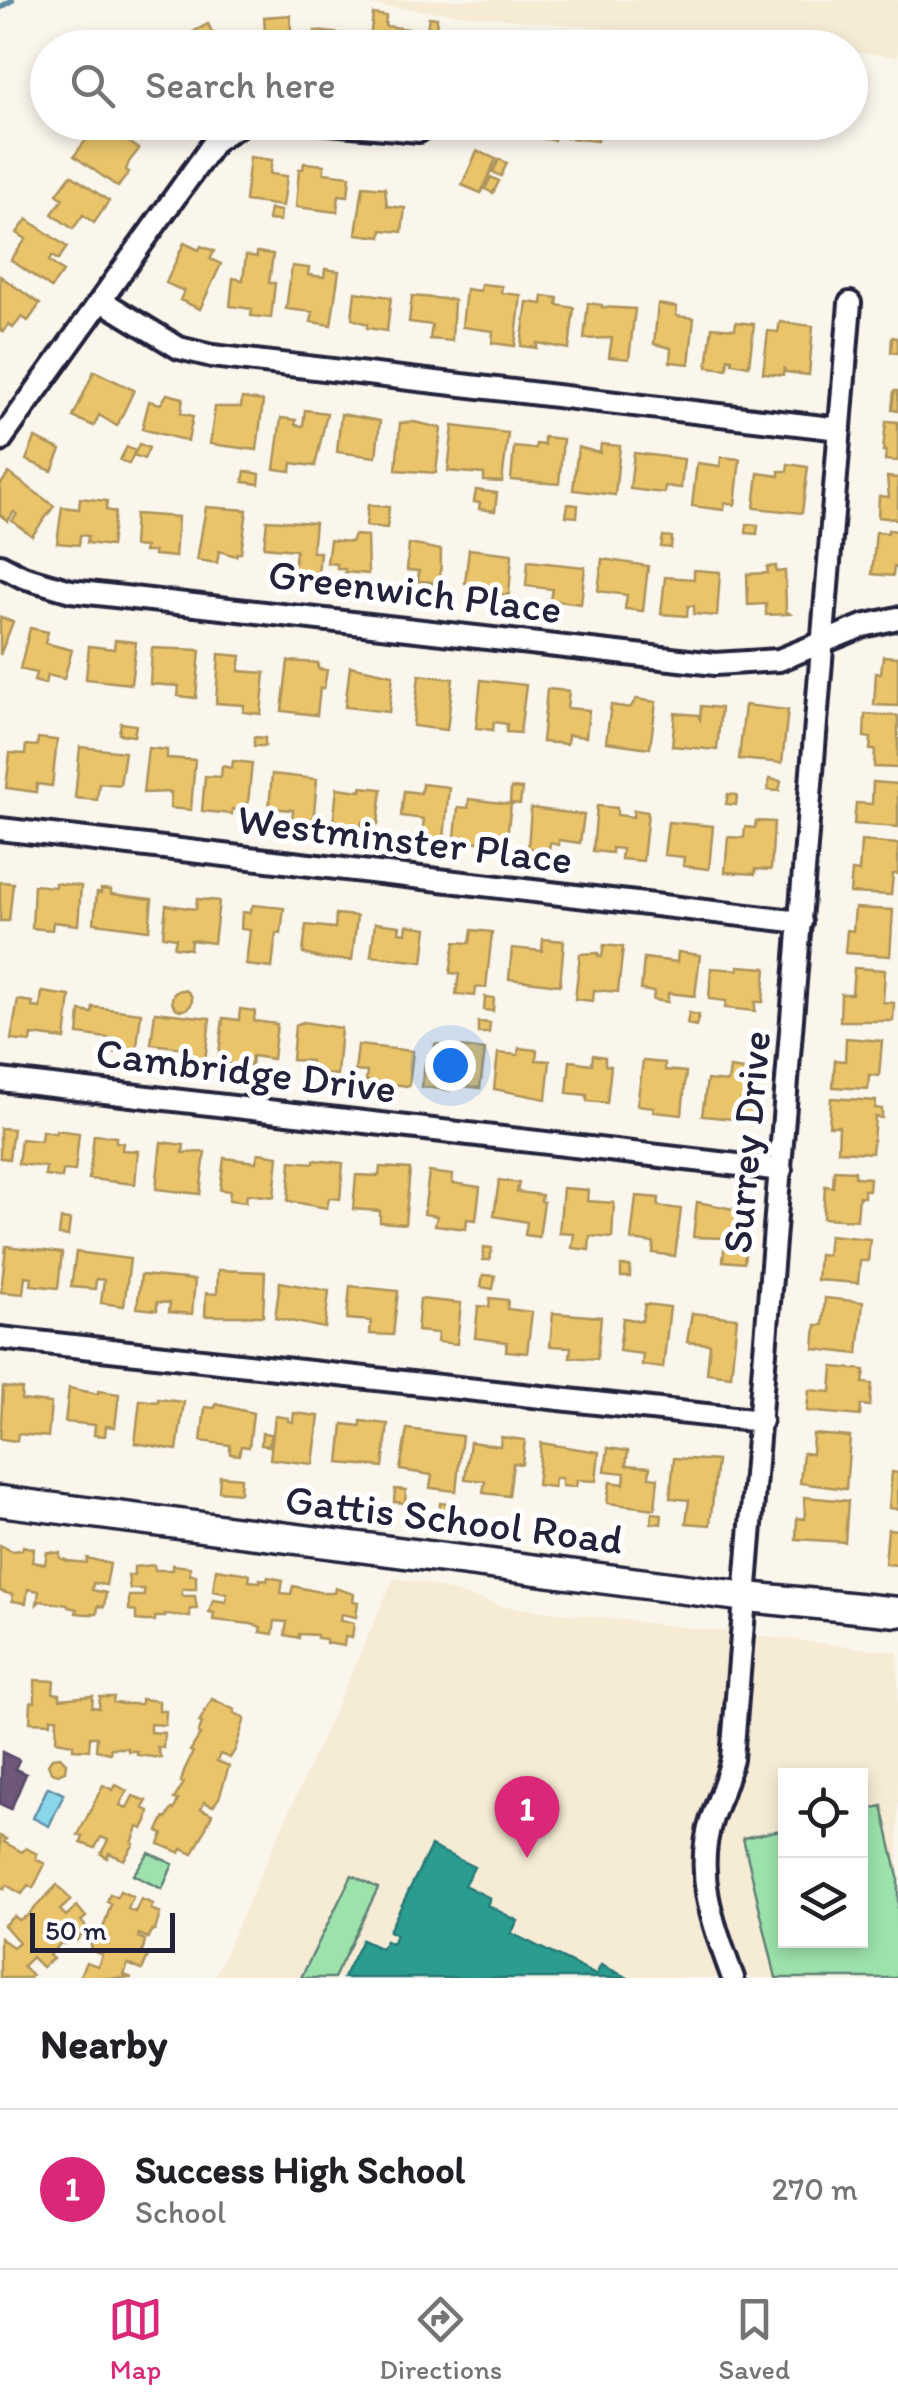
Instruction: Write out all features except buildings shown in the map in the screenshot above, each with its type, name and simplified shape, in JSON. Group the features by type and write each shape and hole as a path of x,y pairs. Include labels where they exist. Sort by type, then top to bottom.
{"main road":[{"name":"Gattis School Road","path":"0,1501 898,1612"}],"street":[{"path":"0,441 217,140"},
{"path":"102,301 179,348 212,356 840,429"},
{"name":"Surrey Drive","path":"733,1978 708,1910 704,1880 712,1818 723,1795 732,1759 850,303"},
{"name":"Greenwich Place","path":"0,565 23,577 70,591 715,664 779,660 863,626 898,618"},
{"name":"Westminster Place","path":"0,829 800,922"},
{"name":"Cambridge Drive","path":"0,1080 781,1170"},
{"path":"0,1338 761,1421"}],"shaded area":[{"path":"314,0 898,0 898,57 868,54 868,30 625,30"},
{"path":"394,1578 502,1606 898,1652 898,1978 214,1978"}],"green space":[{"path":"882,1806 898,1877 898,1978 776,1978 743,1838 778,1830 778,1948 868,1948 868,1809"},
{"path":"149,1853 173,1864 162,1889 133,1875"},
{"path":"352,1875 378,1888 334,1978 301,1978"}],"water":[{"path":"48,1787 64,1794 49,1826 33,1818"}],"waterway":[{"path":"0,8 12,0"}],"place":[{"name":"Success High School","path":"527,1858"}]}
